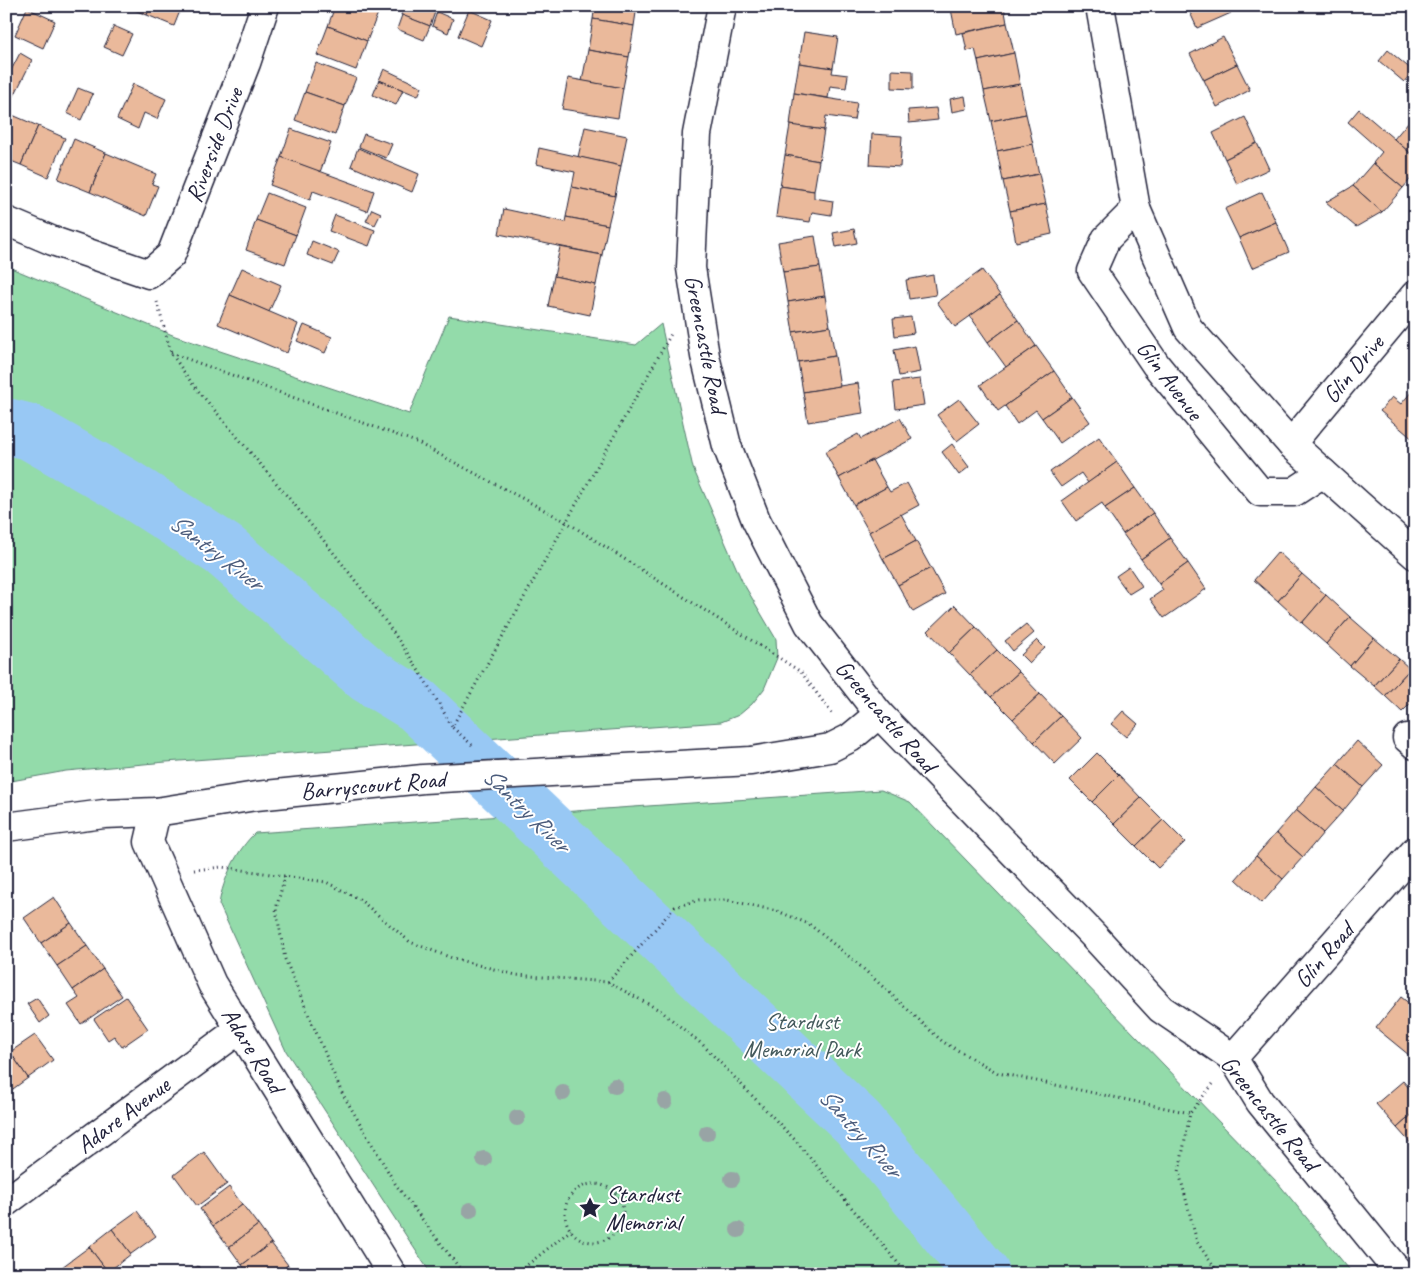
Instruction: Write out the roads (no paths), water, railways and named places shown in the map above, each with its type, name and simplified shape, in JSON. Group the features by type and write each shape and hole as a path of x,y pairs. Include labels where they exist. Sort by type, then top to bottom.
{"street":[{"name":"Riverside Drive","path":"6,221 53,241 149,274 172,255 246,63 265,6"},
{"name":"Greencastle Road","path":"722,6 697,134 691,268 700,328 727,446 756,520 809,624 879,714 1093,935 1161,1009 1233,1058 1260,1102 1400,1274"},
{"name":"Glin Avenue","path":"1100,6 1136,208 1188,328 1291,444 1415,555"},
{"name":"Glin Avenue","path":"1136,208 1106,238 1092,271 1156,365 1260,492 1294,492 1323,473"},
{"name":"Glin Drive","path":"1291,444 1415,295"},
{"name":"Barryscourt Road","path":"6,827 104,814 156,812 256,796 458,778 751,761 830,748 850,738 879,714"},
{"name":"Adare Road","path":"156,812 149,842 212,984 392,1274"},
{"name":"Glin Road","path":"1233,1058 1415,851"},
{"name":"Adare Avenue","path":"6,1202 240,1029"}],"waterway":[{"name":"Santry River","path":"6,426 30,432 123,485 224,550 369,676 417,705 858,1123 982,1274"}],"place":[{"name":"Stardust Memorial","path":"590,1208"}],"park label":[{"name":"Stardust Memorial Park","path":"802,1035"}]}
